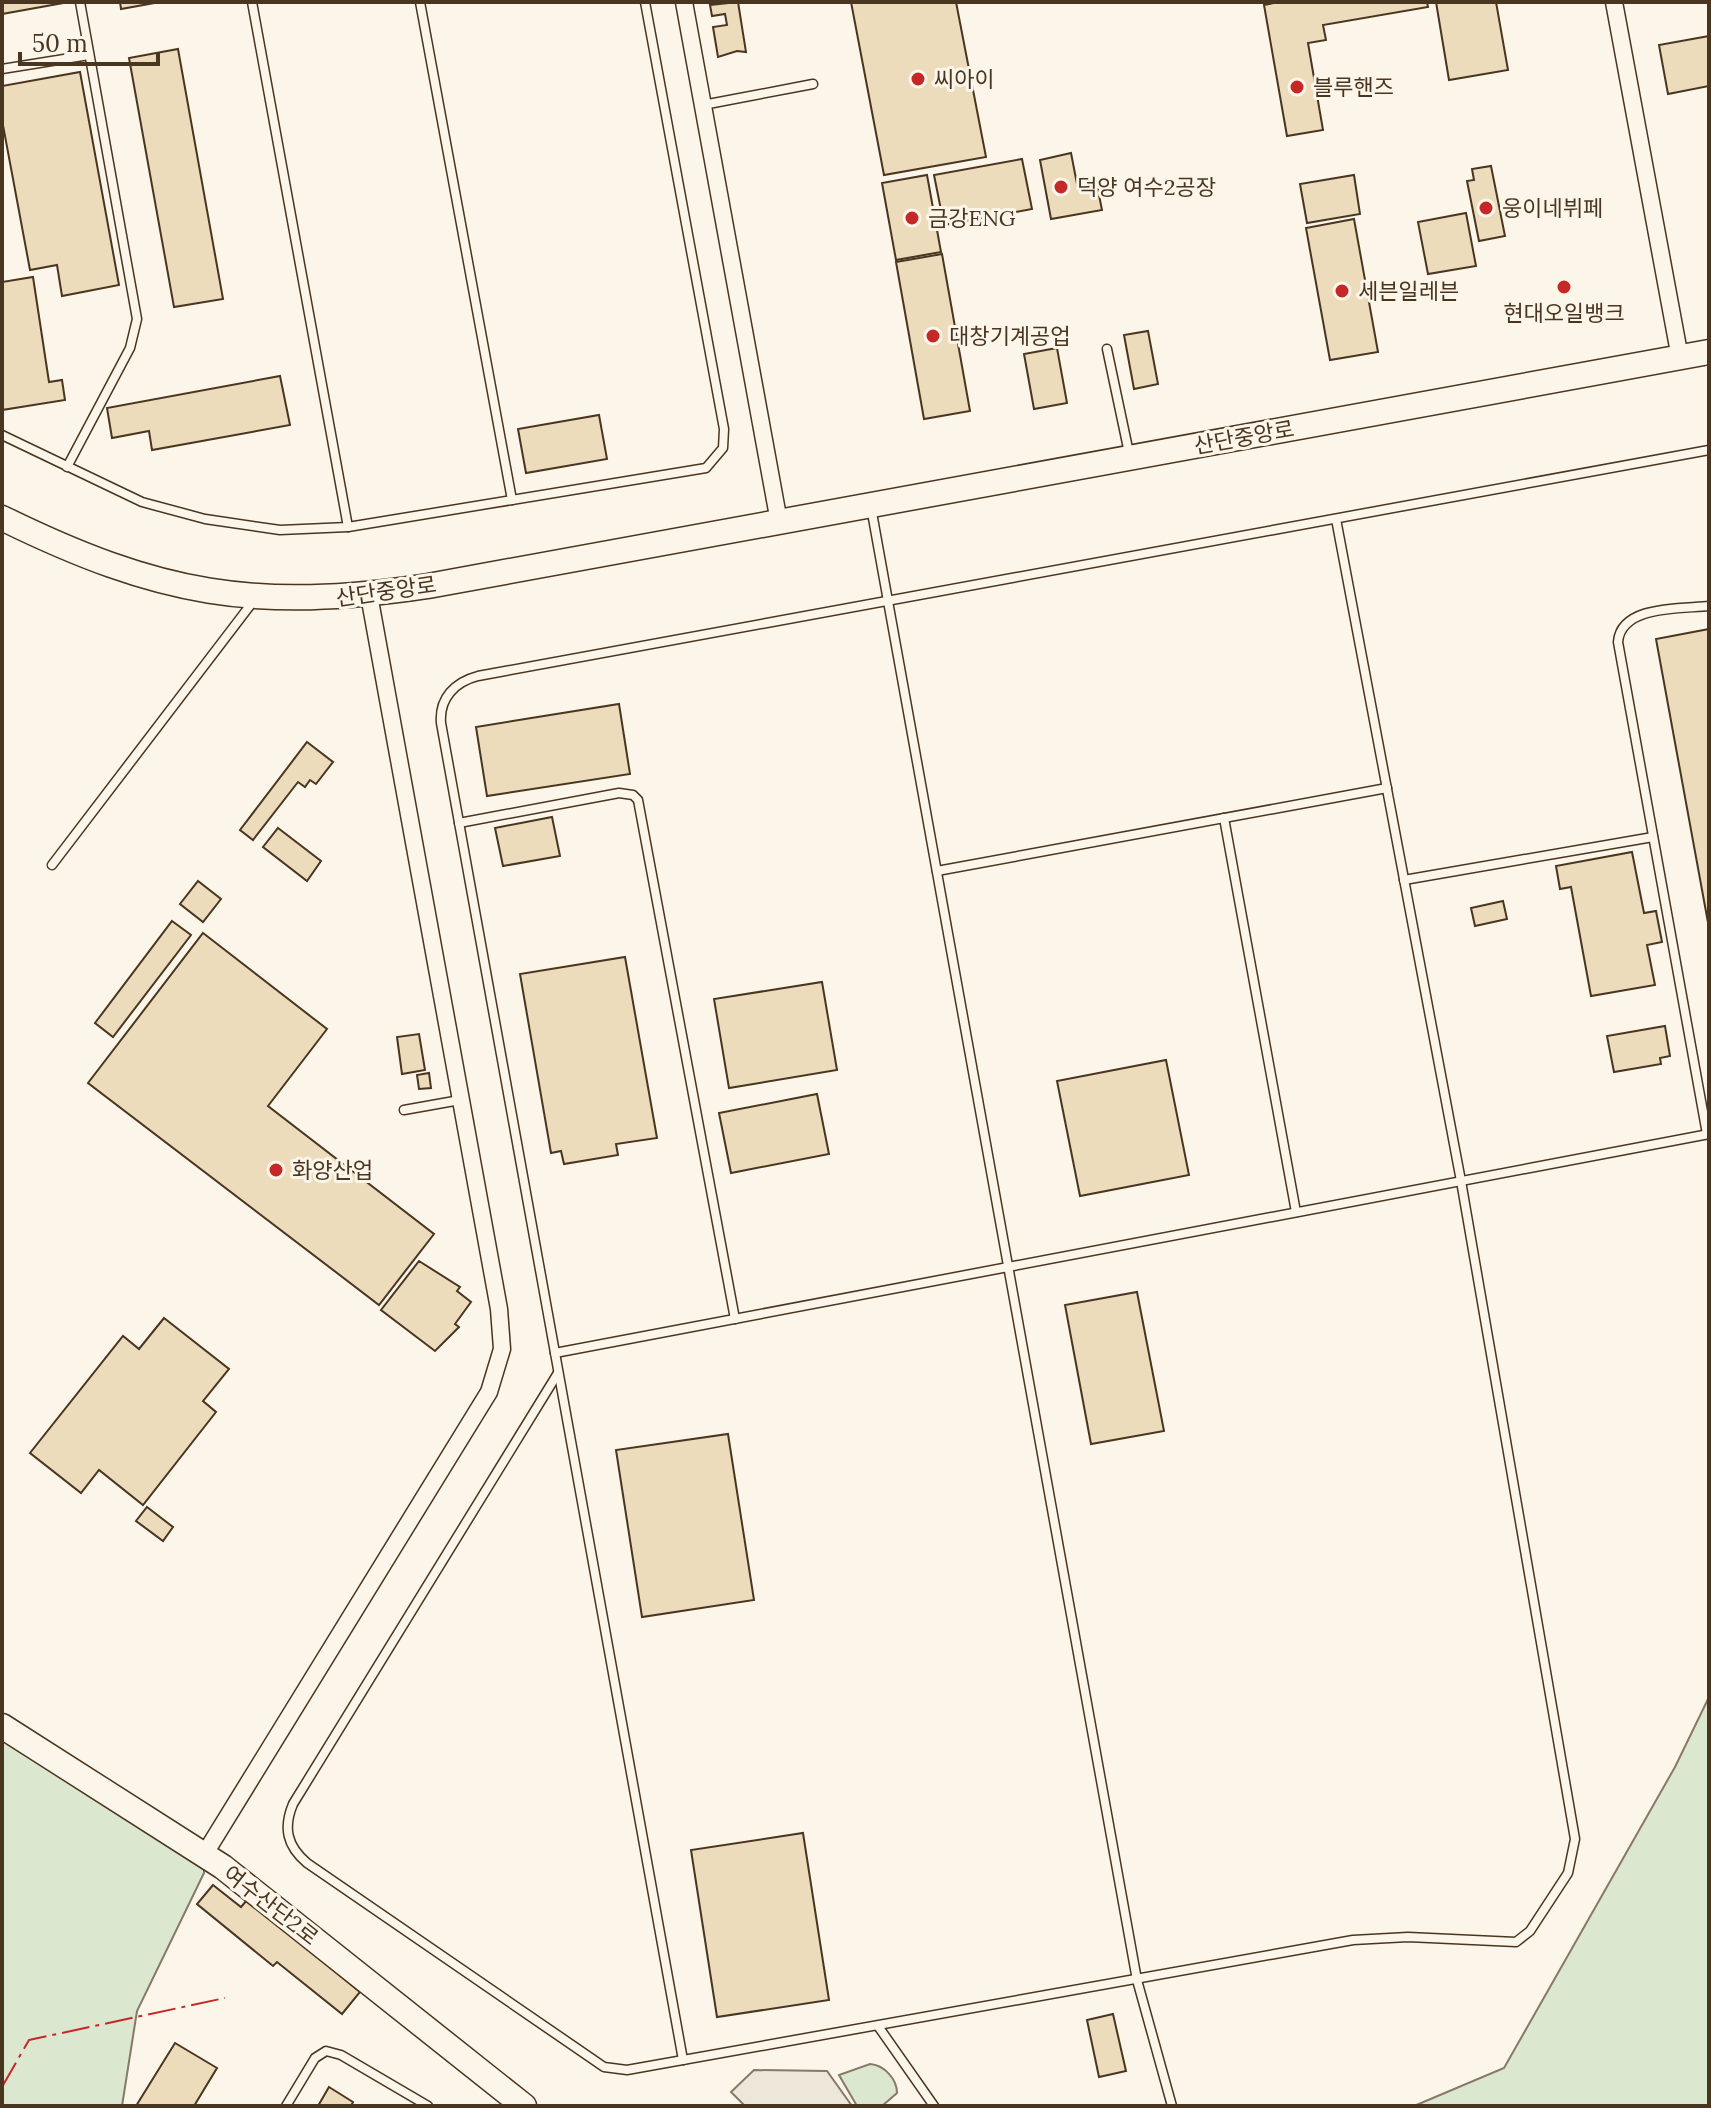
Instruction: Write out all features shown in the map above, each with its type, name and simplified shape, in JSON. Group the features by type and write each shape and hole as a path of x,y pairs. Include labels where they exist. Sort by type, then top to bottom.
{"street":[{"path":"684,2 779,522"},
{"path":"1614,2 1680,358"},
{"name":"산단중앙로","path":"2,518 132,574 187,588 256,599 304,600 369,595 1709,352"},
{"path":"204,1855 496,1377 502,1349 499,1309 369,595"},
{"name":"여수산단2로","path":"2,1726 204,1855 524,2106"}],"lane":[{"path":"67,467 130,348 137,319 80,2"},
{"path":"252,2 348,527"},
{"path":"420,2 512,500"},
{"path":"2,435 136,500 205,519 280,530 348,527 701,470 716,459 724,443 645,2"},
{"path":"2,69 89,55"},
{"path":"703,105 813,84"},
{"path":"1107,349 1130,458"},
{"path":"683,2060 440,717 445,698 463,682 478,676 1709,450"},
{"path":"871,505 1137,1980 1172,2106"},
{"path":"558,1373 293,1804 287,1822 287,1837 294,1851 307,1863 604,2067 627,2070 1370,1938 1418,1937 1511,1943 1530,1931 1571,1865 1575,1839 1461,1181 1336,519"},
{"path":"52,865 256,599"},
{"path":"555,1353 1708,1134 1619,635 1625,622 1640,615 1709,606"},
{"path":"937,871 1387,788"},
{"path":"459,823 619,793 633,795 638,800 735,1319"},
{"path":"1224,818 1296,1212"},
{"path":"1404,880 1653,837"},
{"path":"404,1110 461,1100"},
{"path":"878,2026 934,2106"},
{"path":"286,2106 315,2058 326,2051 341,2055 428,2106"}],"green space":[{"path":"1709,1697 1709,2106 1414,2106 1504,2068 1675,1767"},
{"path":"2,1726 204,1855 204,1873 137,2011 122,2106 2,2106"},
{"path":"870,2064 889,2074 897,2093 882,2106 857,2106 839,2075"}],"shaded area":[{"path":"754,2070 827,2071 852,2106 745,2106 731,2092"}],"building":[{"path":"2,2 69,2 2,14"},
{"path":"120,2 160,2 121,9"},
{"path":"738,2 746,52 737,51 718,57 713,27 727,25 725,14 712,16 710,5"},
{"name":"씨아이","path":"851,2 956,2 986,157 884,175"},
{"name":"블루핸즈","path":"1279,2 1427,2 1428,7 1323,25 1326,40 1308,43 1323,130 1287,136 1264,5"},
{"path":"1436,2 1496,2 1508,70 1449,80"},
{"path":"1709,36 1709,86 1668,94 1659,45"},
{"path":"178,49 223,299 174,307 129,58"},
{"path":"80,72 119,285 62,296 57,265 30,270 2,120 2,86"},
{"name":"덕양 여수2공장","path":"1071,153 1078,189 1097,185 1102,210 1051,219 1040,160"},
{"path":"1022,159 1032,209 944,225 934,175"},
{"path":"1491,166 1505,236 1479,241 1467,181 1474,180 1472,169"},
{"name":"금강ENG","path":"927,175 941,252 896,260 882,183"},
{"path":"1354,175 1360,214 1307,223 1300,184"},
{"path":"1466,213 1476,266 1428,274 1418,222"},
{"path":"1354,219 1378,352 1330,360 1306,228"},
{"name":"대창기계공업","path":"942,254 970,411 924,419 896,262"},
{"path":"33,277 49,382 62,380 65,400 2,410 2,282"},
{"path":"1148,331 1158,384 1134,389 1124,335"},
{"path":"1057,348 1067,403 1034,409 1024,354"},
{"path":"280,376 290,425 152,450 149,431 112,438 107,408"},
{"path":"599,415 607,459 526,473 518,429"},
{"path":"1709,629 1709,928 1656,639"},
{"path":"619,704 630,774 487,796 476,727"},
{"path":"307,742 333,762 316,784 310,780 305,787 298,782 253,840 240,830"},
{"path":"552,817 560,856 503,866 495,828"},
{"path":"278,828 321,861 307,881 263,847"},
{"path":"1632,852 1644,913 1656,911 1662,942 1647,945 1655,985 1591,996 1571,887 1560,889 1556,866"},
{"path":"198,881 221,899 203,922 180,904"},
{"path":"1503,901 1507,919 1475,926 1471,908"},
{"path":"172,921 191,935 113,1037 95,1023"},
{"name":"화양산업","path":"203,933 327,1029 268,1106 434,1234 379,1305 88,1083"},
{"path":"625,957 657,1138 616,1144 618,1155 564,1164 561,1151 551,1153 520,974"},
{"path":"822,982 837,1070 729,1088 714,999"},
{"path":"1665,1026 1670,1056 1660,1058 1661,1064 1614,1072 1607,1036"},
{"path":"419,1034 425,1070 402,1074 397,1037"},
{"path":"1166,1060 1189,1175 1080,1196 1057,1081"},
{"path":"429,1073 431,1088 419,1089 417,1075"},
{"path":"817,1094 829,1154 731,1173 719,1113"},
{"path":"419,1261 460,1287 457,1291 471,1302 455,1324 459,1327 435,1351 381,1310"},
{"path":"1137,1292 1164,1431 1091,1444 1065,1305"},
{"path":"164,1318 229,1369 203,1401 216,1412 143,1505 99,1470 81,1493 30,1453 123,1336 139,1349"},
{"path":"728,1434 754,1600 642,1617 616,1450"},
{"path":"147,1507 173,1527 163,1541 136,1521"},
{"path":"803,1833 829,2000 717,2017 691,1850"},
{"path":"213,1885 241,1907 247,1900 360,1992 342,2014 277,1962 273,1966 197,1904"},
{"path":"1113,2014 1126,2071 1099,2077 1087,2020"},
{"path":"175,2043 217,2068 194,2106 136,2106"},
{"path":"329,2087 353,2102 351,2106 318,2106"}],"power":[{"path":"2,2087 29,2040 225,1998"}],"place":[{"name":"씨아이","path":"918,79"},
{"name":"블루핸즈","path":"1297,87"},
{"name":"덕양 여수2공장","path":"1061,187"},
{"name":"웅이네뷔페","path":"1486,208"},
{"name":"금강ENG","path":"912,218"},
{"name":"현대오일뱅크","path":"1564,287"},
{"name":"세븐일레븐","path":"1342,291"},
{"name":"대창기계공업","path":"933,336"},
{"name":"화양산업","path":"276,1170"}]}
